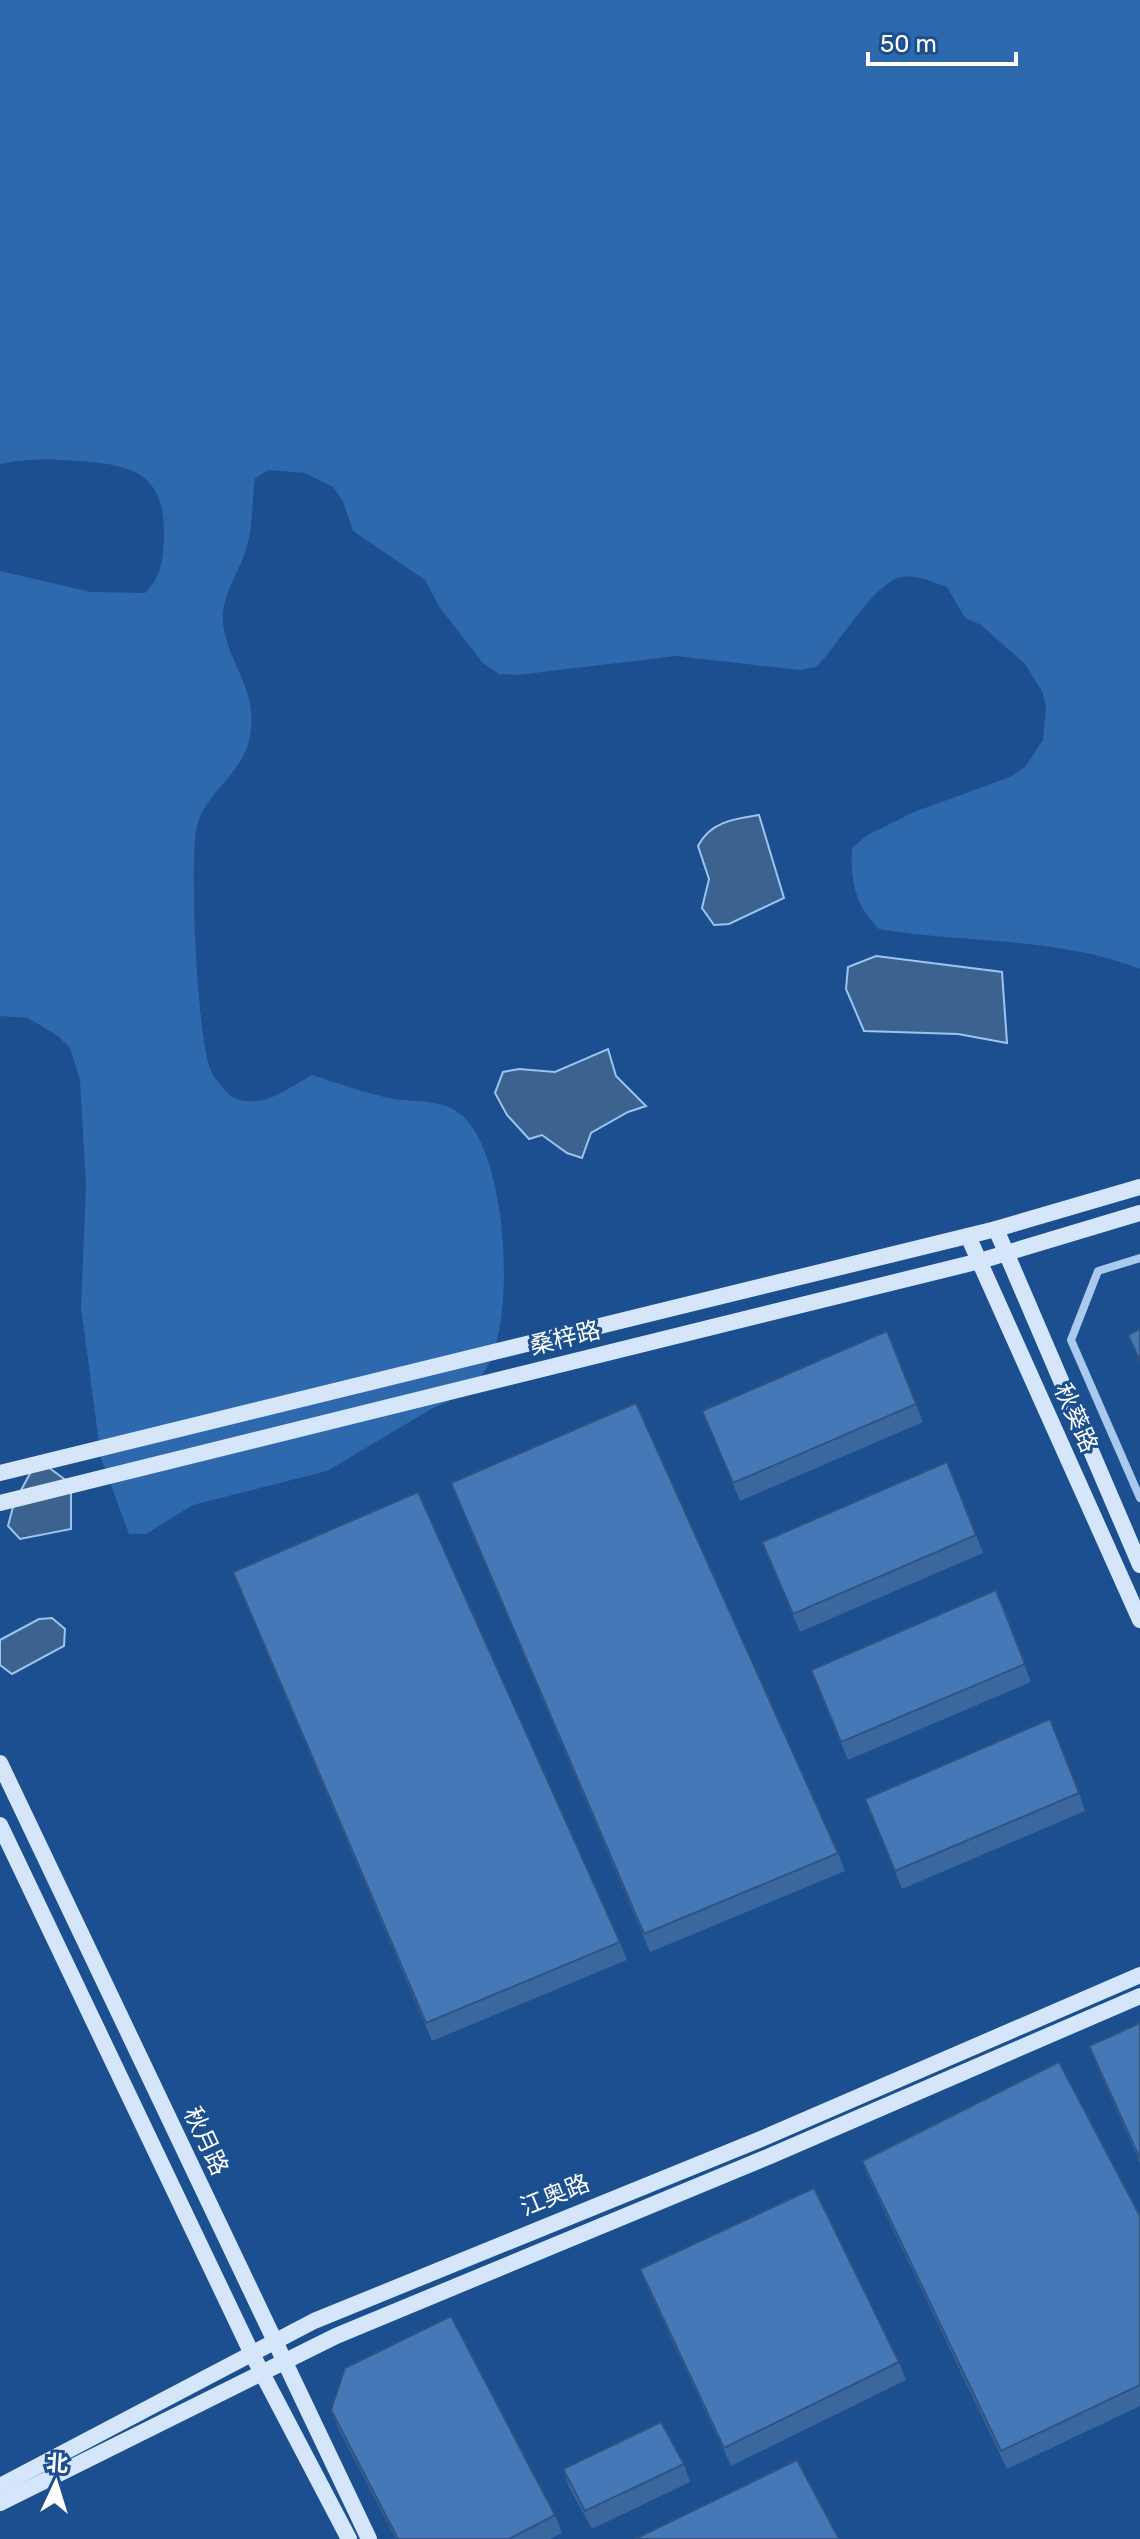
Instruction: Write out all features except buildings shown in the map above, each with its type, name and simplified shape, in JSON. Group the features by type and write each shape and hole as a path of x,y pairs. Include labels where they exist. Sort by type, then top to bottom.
{"street":[{"name":"桑梓路","path":"0,1473 996,1229 1140,1187"},
{"name":"桑梓路","path":"0,1503 980,1261 1140,1213"},
{"name":"秋葵路","path":"996,1229 1140,1565"},
{"name":"秋葵路","path":"968,1236 1140,1620"},
{"path":"1140,1258 1098,1271 1071,1340 1140,1498"},
{"name":"秋月路","path":"0,1763 369,2539"},
{"name":"秋月路","path":"0,1825 252,2354 349,2539"},
{"name":"江奥路","path":"0,2486 314,2321 761,2139 1140,1975"},
{"name":"江奥路","path":"0,2503 336,2336 770,2156 1140,1996"}],"shaded area":[{"path":"0,0 1140,0 1140,969 1108,958 1044,946 879,929 859,902 853,882 852,848 866,836 914,812 1010,777 1025,767 1043,740 1046,707 1042,691 1025,664 981,625 965,618 947,587 910,577 898,578 888,584 866,605 816,667 800,670 676,656 517,675 499,674 483,663 440,608 425,580 353,531 343,501 333,487 305,473 269,470 255,478 248,542 227,595 223,614 226,639 250,704 250,735 241,760 203,810 195,840 198,987 206,1053 211,1071 221,1086 234,1098 245,1101 275,1096 312,1075 388,1098 443,1105 459,1113 476,1132 488,1161 497,1197 504,1276 502,1313 496,1345 486,1369 476,1382 455,1398 327,1471 193,1505 146,1534 129,1534 101,1458 81,1307 86,1185 80,1080 70,1048 58,1036 28,1018 0,1016 0,571 91,592 145,593 160,567 163,516 152,486 131,470 99,463 59,460 0,464"},
{"path":"759,815 784,898 729,924 714,925 702,908 709,879 698,846 716,827 731,820"},
{"path":"876,956 1002,972 1007,1043 958,1034 864,1031 846,989 848,967"},
{"path":"608,1049 616,1076 646,1106 628,1112 591,1133 582,1158 567,1153 542,1135 529,1139 507,1115 495,1093 503,1072 519,1069 555,1072"},
{"path":"48,1467 71,1484 71,1529 20,1539 8,1526 14,1503 32,1470"},
{"path":"52,1618 65,1629 64,1646 12,1674 0,1665 0,1640 39,1619"}]}
